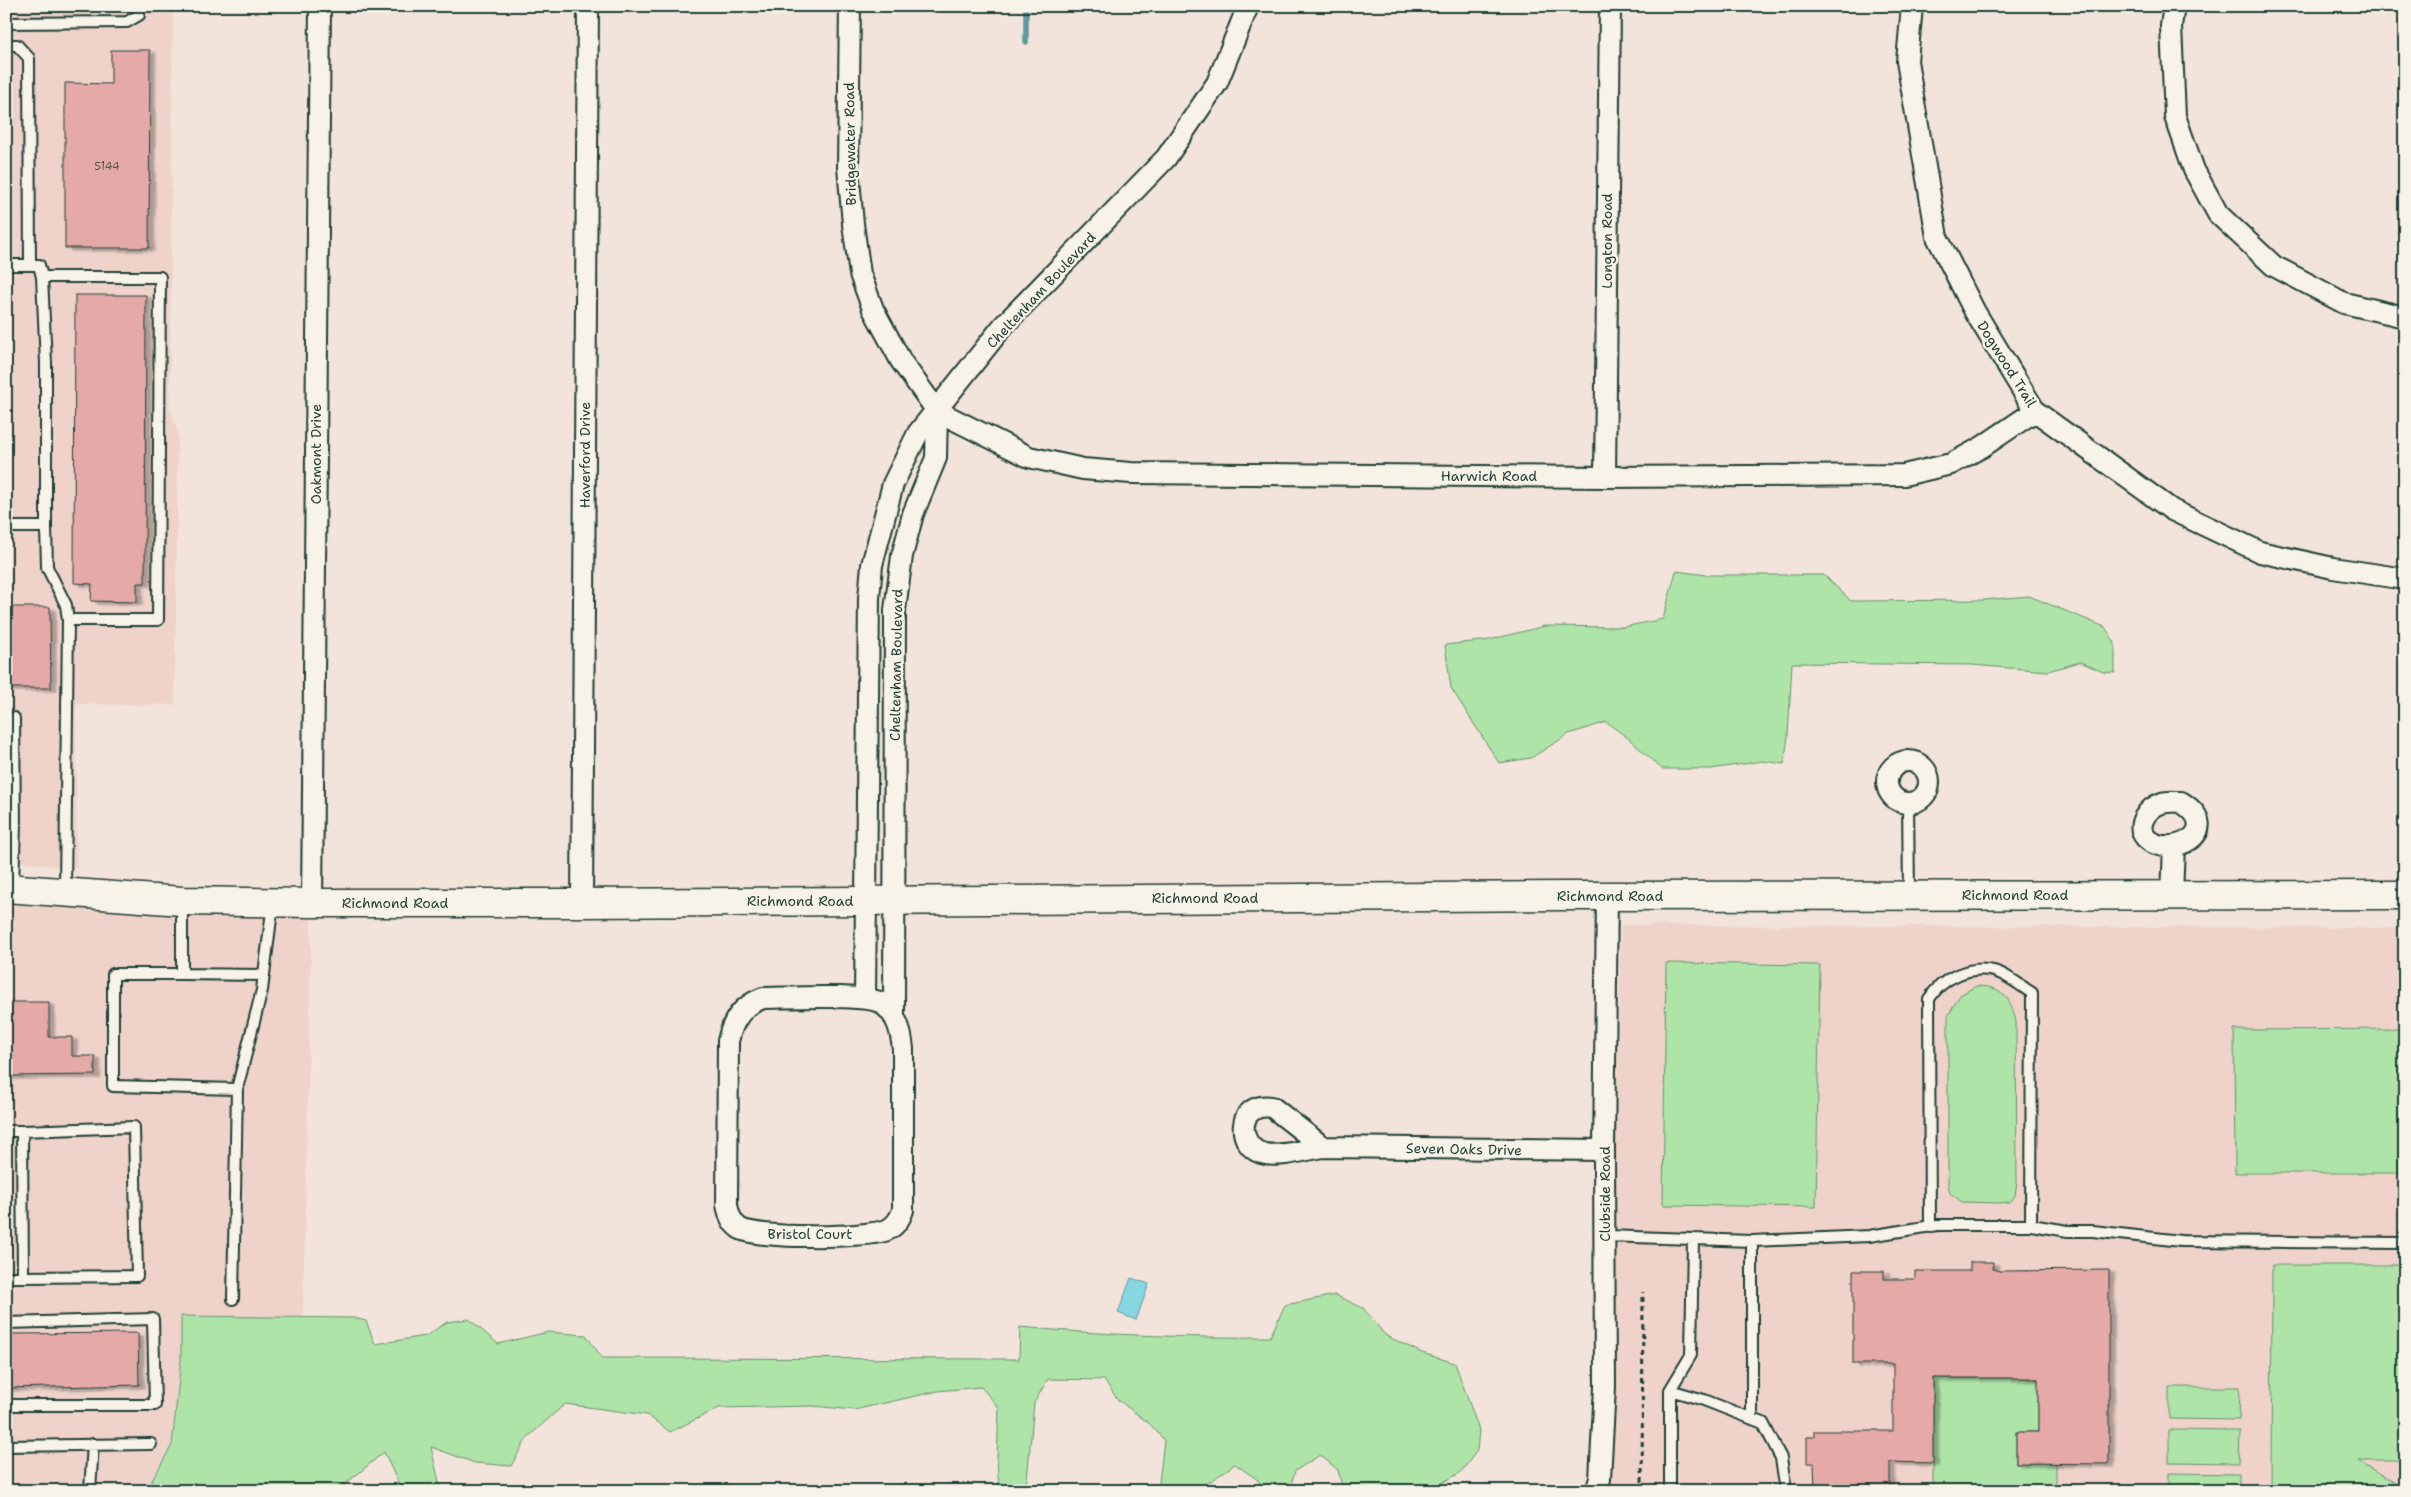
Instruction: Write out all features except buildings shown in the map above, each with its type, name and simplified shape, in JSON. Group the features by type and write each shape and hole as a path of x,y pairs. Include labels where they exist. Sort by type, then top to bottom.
{"main road":[{"name":"Richmond Road","path":"10,888 65,894 182,901 312,903 1607,896 2405,895"}],"street":[{"name":"Oakmont Drive","path":"312,903 320,6"},
{"name":"Haverford Drive","path":"582,903 588,6"},
{"name":"Bridgewater Road","path":"850,6 848,167 852,224 860,274 873,309 901,361 937,411"},
{"name":"Cheltenham Boulevard","path":"894,1016 895,610 904,548 913,514 936,458 937,411 1003,326 1166,158 1218,83 1248,6"},
{"name":"Longton Road","path":"1605,477 1610,6"},
{"name":"Dogwood Trail","path":"1912,6 1907,61 1937,237 1974,312 2035,411 2172,510 2260,552 2333,568 2405,580"},
{"path":"2174,6 2171,26 2175,116 2194,170 2218,214 2274,266 2344,303 2405,317"},
{"name":"Harwich Road","path":"937,411 1029,457 1083,469 1131,473 1605,477 1904,475 1928,471 1951,464 1982,447 2035,411"},
{"path":"865,998 869,598 872,565 893,484 918,434 937,411"},
{"path":"2172,895 2174,846"},
{"name":"Clubside Road","path":"1596,1491 1600,1479 1605,1387 1604,1150 1607,896"},
{"name":"Bristol Court","path":"763,998 865,998 883,1004 894,1016 900,1028 903,1049 903,1210 897,1223 889,1229 868,1234 771,1235 751,1233 739,1228 732,1222 726,1205 728,1041 737,1017 745,1007 763,998"},
{"name":"Seven Oaks Drive","path":"1323,1146 1604,1150"}],"lane":[{"path":"6,22 127,22 139,15 139,6"},
{"path":"6,45 17,44 29,58 30,264"},
{"path":"6,265 39,264 42,277 46,363 47,567 66,605 68,620 65,894"},
{"path":"42,277 160,277 158,620 68,620"},
{"path":"6,527 46,527"},
{"path":"10,888 10,824 14,718"},
{"path":"1908,802 1909,895"},
{"path":"182,901 182,974"},
{"path":"233,1299 237,1089 264,975 273,902"},
{"path":"1930,1227 1929,998 1937,986 1950,978 1978,970 1994,971 2032,993 2031,1225"},
{"path":"237,1089 112,1086 112,974 264,975"},
{"path":"6,1131 134,1127 136,1276 6,1276"},
{"path":"22,1131 23,1276"},
{"path":"1605,1236 1752,1241 1880,1236 1930,1227 2031,1225 2068,1231 2093,1231 2181,1241 2405,1242"},
{"path":"1670,1491 1670,1390 1691,1355 1693,1239"},
{"path":"1752,1241 1752,1419"},
{"path":"6,1323 153,1319 155,1405 6,1405"},
{"path":"1670,1390 1704,1400 1762,1423 1781,1458 1786,1491"},
{"path":"90,1491 92,1444"},
{"path":"6,1446 151,1444"}],"path":[{"path":"1642,1491 1643,1292"}],"shaded area":[{"path":"6,6 173,6 170,409 178,432 175,705 76,704 77,869 6,860"},
{"path":"6,888 312,903 302,1360 181,1360 172,1445 149,1491 6,1491"},
{"path":"1621,925 2405,928 2405,1489 2357,1459 2271,1457 2271,1491 1607,1491"}],"green space":[{"path":"1676,571 1706,575 1824,575 1851,601 1984,600 2029,596 2105,627 2115,643 2115,673 2103,672 2080,662 2048,671 1971,665 1792,663 1788,737 1784,764 1763,761 1711,769 1662,769 1628,738 1606,722 1569,734 1531,758 1499,763 1451,688 1445,645 1489,640 1545,626 1623,627 1663,619"},
{"path":"1666,963 1820,965 1816,1207 1663,1205"},
{"path":"1976,986 1993,988 2004,995 2011,1006 2016,1022 2017,1182 2015,1196 2009,1202 1962,1202 1950,1193 1948,1185 1948,1016 1960,995"},
{"path":"2405,1029 2405,1173 2235,1173 2234,1030"},
{"path":"2272,1265 2405,1265 2405,1460 2358,1460 2405,1489 2405,1491 2271,1491"},
{"path":"1335,1295 1363,1308 1385,1335 1422,1353 1455,1363 1479,1430 1477,1451 1460,1473 1427,1491 1343,1491 1338,1470 1320,1455 1295,1471 1289,1491 1264,1491 1258,1480 1235,1464 1197,1491 1158,1491 1164,1440 1150,1424 1118,1400 1104,1380 1048,1379 1034,1403 1026,1491 999,1491 997,1459 999,1408 981,1387 938,1391 854,1410 813,1406 719,1408 670,1432 647,1415 565,1404 527,1438 511,1466 475,1463 431,1447 441,1491 402,1491 384,1452 337,1491 146,1491 172,1445 181,1360 181,1316 354,1318 366,1321 375,1344 426,1336 447,1322 469,1319 498,1344 548,1332 586,1335 602,1358 1019,1359 1020,1327 1145,1335 1270,1337 1285,1305"},
{"path":"1933,1378 2038,1378 2038,1432 2016,1432 2016,1463 2047,1463 2056,1454 2056,1491 1933,1491"},
{"path":"2169,1387 2240,1387 2239,1420 2169,1419"},
{"path":"2169,1430 2240,1431 2239,1463 2169,1462"},
{"path":"2169,1473 2239,1474 2239,1491 2169,1491"}],"water":[{"path":"1131,1278 1149,1284 1136,1320 1118,1313"}],"waterway":[{"path":"1026,6 1026,42"}]}
